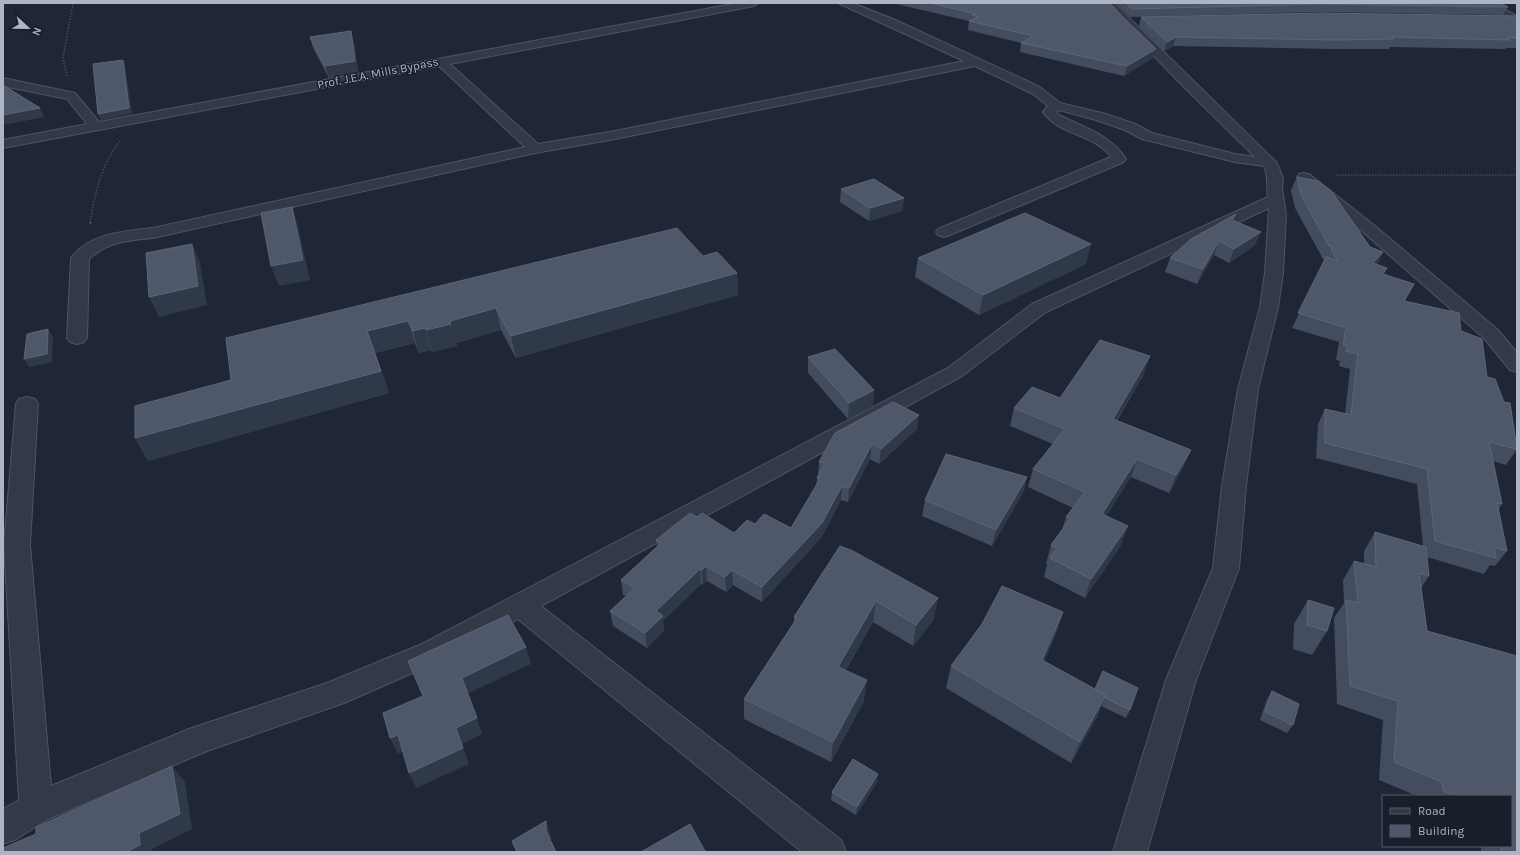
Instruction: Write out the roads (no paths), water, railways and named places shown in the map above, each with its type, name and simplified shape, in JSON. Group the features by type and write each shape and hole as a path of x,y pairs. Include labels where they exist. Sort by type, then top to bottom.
{"street":[{"name":"Prof. J.E.A. Mills Bypass","path":"3,144 754,3"},
{"path":"843,3 889,21 1037,91 1056,106 1101,117 1130,127 1147,136 1174,144 1235,158 1270,163"},
{"path":"1108,3 1133,22 1270,163 1276,178 1274,188 1278,223 1269,307 1248,390 1234,486 1226,568 1181,680 1130,852"},
{"path":"1483,3 1517,20"},
{"path":"1493,20 1517,20"},
{"path":"440,61 458,76 484,103 535,149"},
{"path":"77,338 80,258 90,248 103,241 153,233 535,149 615,135 975,62"},
{"path":"3,82 71,96 95,126"},
{"path":"944,232 1119,158 1117,154 1101,142 1054,118 1049,112 1056,106"},
{"path":"1304,176 1369,229 1491,334 1517,366"},
{"path":"3,828 36,808 200,739 334,694 432,652 955,372 1039,308 1276,199"},
{"path":"27,404 17,545 36,808"},
{"path":"520,605 829,852"}]}
